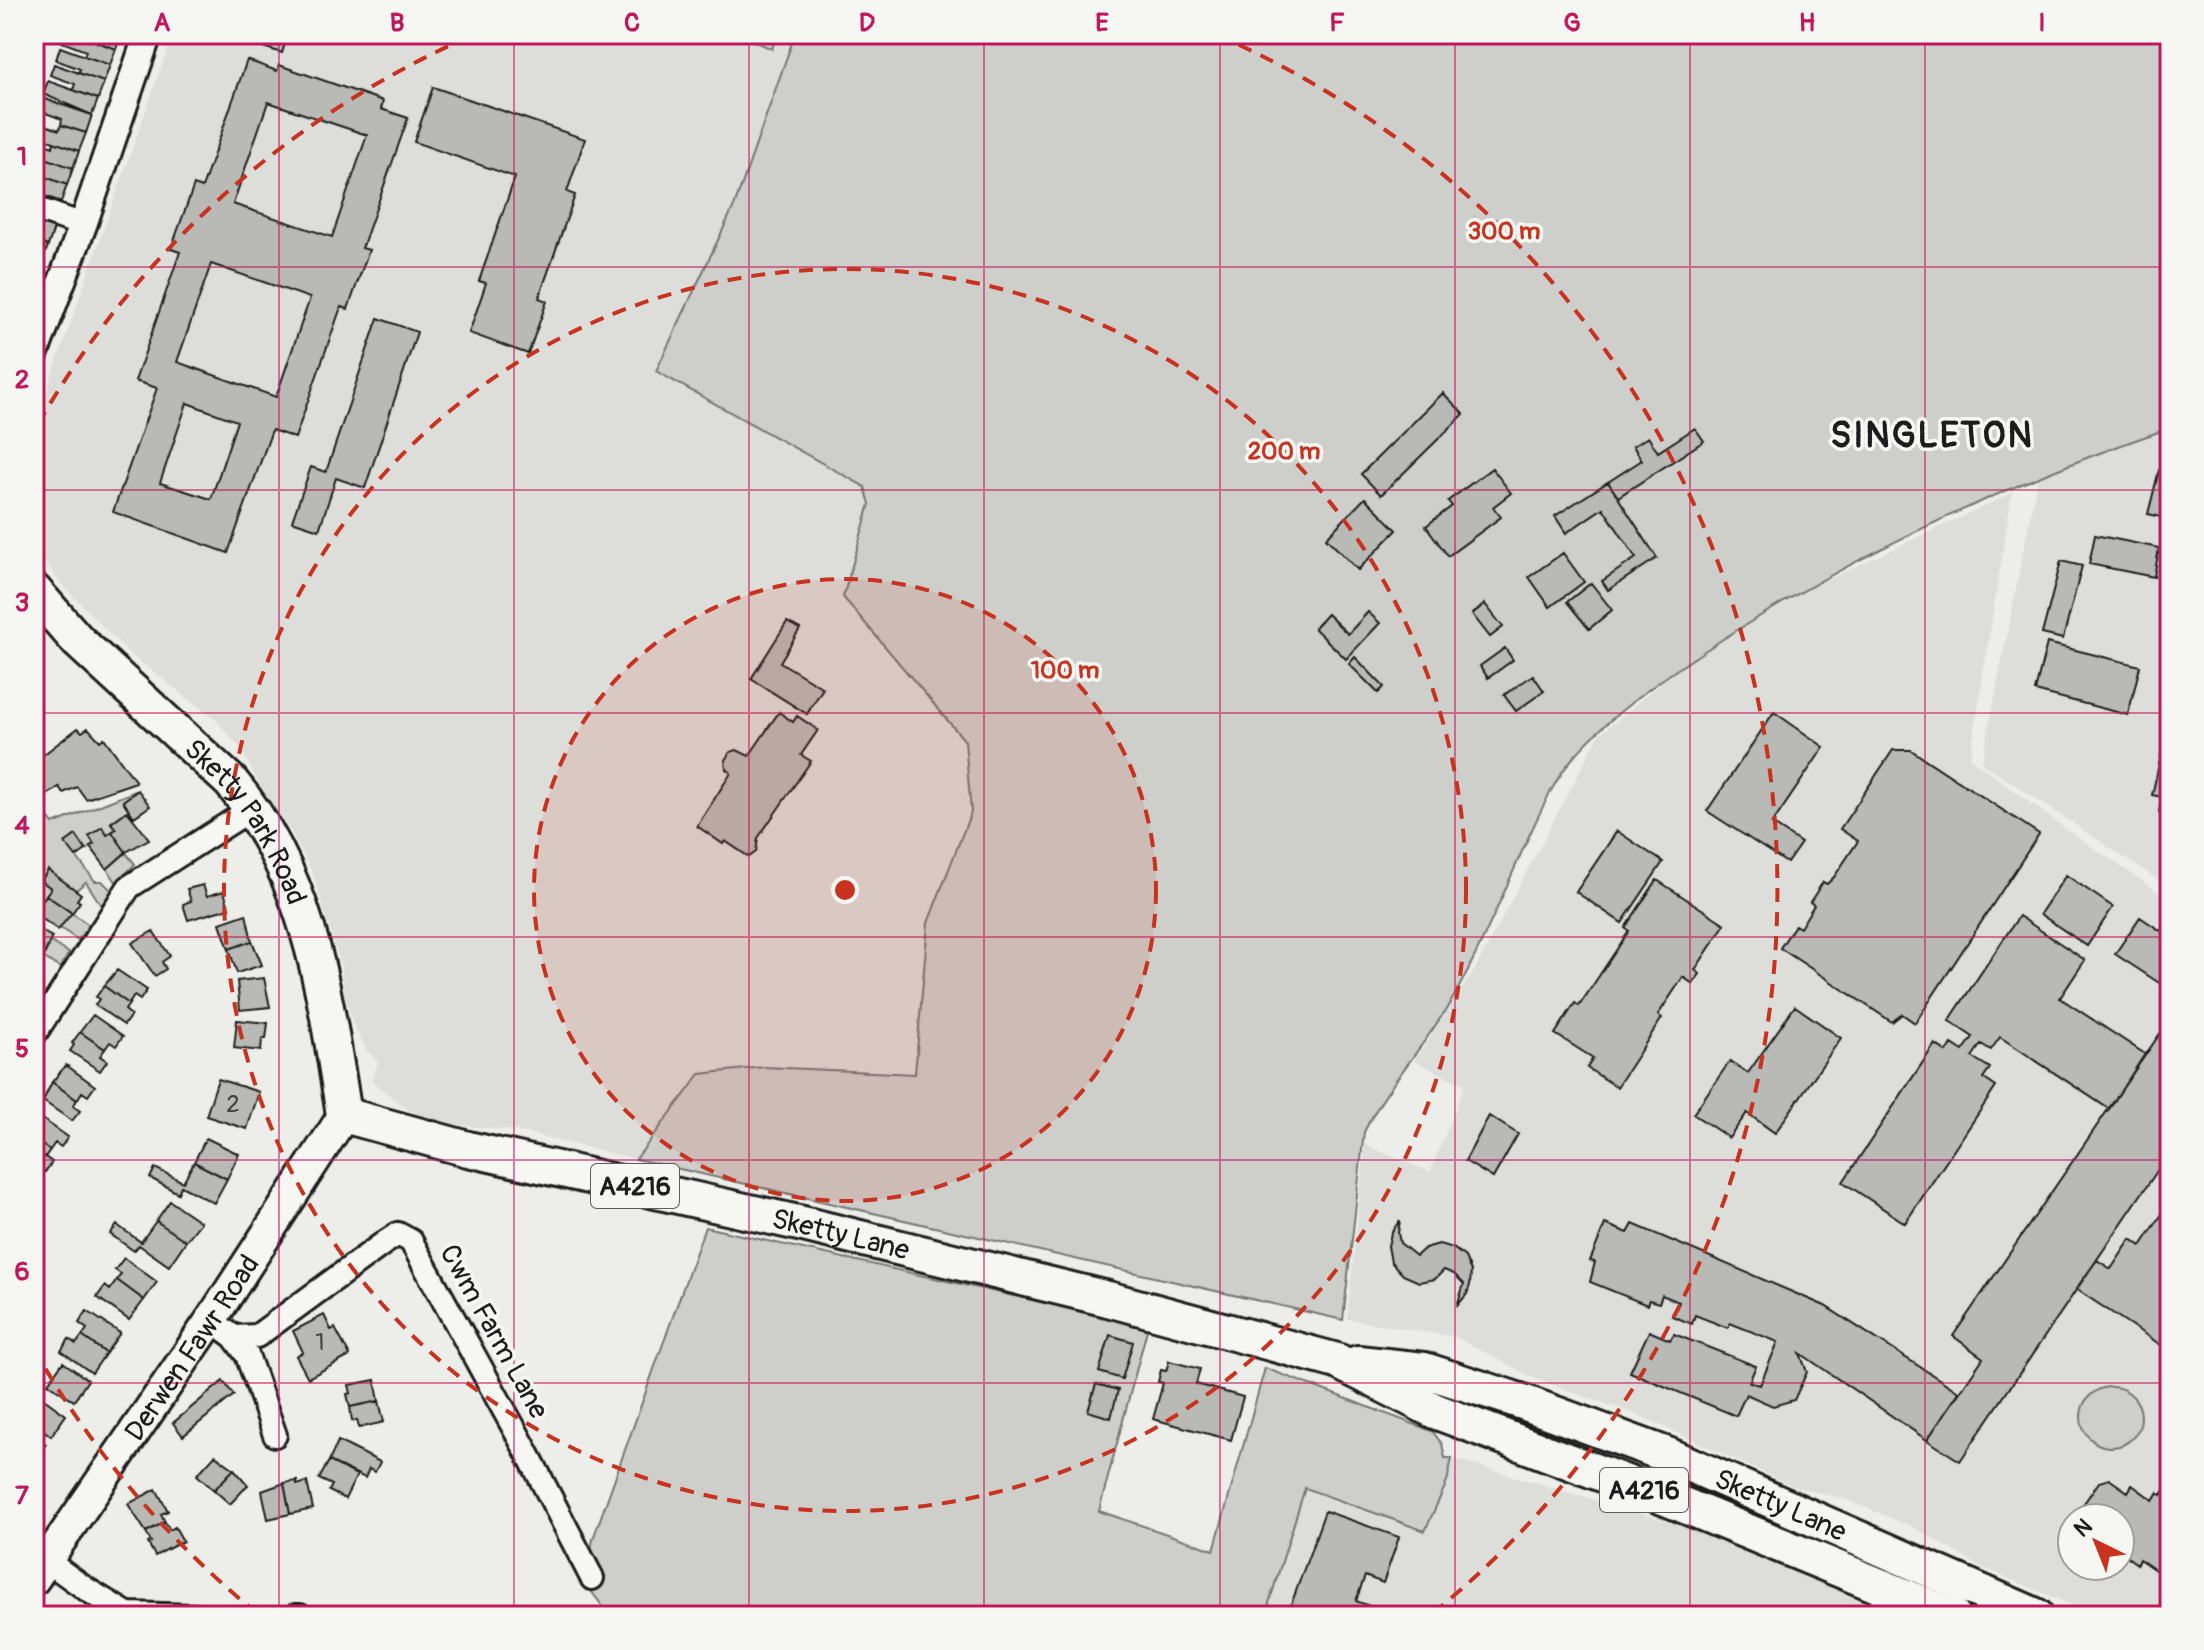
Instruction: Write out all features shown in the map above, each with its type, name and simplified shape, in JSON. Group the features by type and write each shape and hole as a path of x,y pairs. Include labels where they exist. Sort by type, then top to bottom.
{"main road":[{"name":"Sketty Park Road","path":"34,591 78,641 231,782 253,808 280,854 298,896 324,987 344,1115"},
{"name":"Derwen Fawr Road","path":"40,1570 223,1328 344,1115"},
{"name":"Sketty Lane","path":"344,1115 468,1149 803,1224 1093,1295 1337,1361 1424,1370 1520,1401 1670,1456 2036,1616"},
{"name":"Sketty Lane","path":"1337,1361 1435,1411 1666,1498 1953,1616"}],"street":[{"path":"34,355 83,225 148,34"},
{"path":"34,208 83,225"},
{"path":"34,1035 129,887 253,808"},
{"name":"Cwm Farm Lane","path":"223,1328 257,1336 398,1234 411,1241 526,1450 592,1578"},
{"path":"223,1328 247,1355 275,1435"},
{"path":"40,1570 86,1589 126,1615 196,1616"}],"shaded area":[{"path":"173,34 795,34 735,204 656,371 865,487 870,504 843,597 965,741 971,812 928,924 915,1075 764,1067 700,1074 636,1159 517,1131 437,1123 407,1109 372,1081 378,1062 367,1051 354,1026 345,997 341,966 313,874 240,748 216,720 130,654 65,588 45,563 34,539 34,426"},
{"path":"738,34 777,34 772,49"},
{"path":"795,34 2170,34 2170,428 1996,495 1830,576 1683,665 1624,709 1588,741 1565,768 1548,797 1457,991 1435,1027 1385,1095 1364,1132 1343,1320 636,1159 700,1074 764,1067 915,1074 928,923 971,812 965,741 843,597 870,504 865,487 656,371 735,204"},
{"path":"2170,428 2170,888 1982,763 2038,476"},
{"path":"2012,493 1970,758 2170,900 2170,1616 2098,1616 1979,1566 1915,1528 1845,1499 1793,1486 1640,1416 1536,1379 1455,1337 1347,1319 1365,1145 1430,1172 1465,1085 1414,1061 1474,971 1599,735 1682,665 1761,611"},
{"path":"138,790 123,801 133,817 126,812 111,822 115,829 86,850 76,835 66,843 95,881 102,881 112,891 101,905 86,882 76,890 48,871 41,881 51,888 41,903 34,898 34,820 43,811 53,824"},
{"path":"126,853 135,864 117,883 107,869"},
{"path":"72,913 89,925 78,940 59,927"},
{"path":"49,941 69,953 60,968 43,957"},
{"path":"705,1227 1148,1326 1099,1511 1214,1550 1265,1368 1432,1431 1442,1444 1445,1458 1452,1458 1447,1482 1425,1531 1305,1488 1265,1616 610,1616 585,1583 593,1539"},
{"path":"2111,1387 2132,1396 2141,1417 2132,1438 2111,1447 2090,1438 2081,1417 2090,1396"},
{"path":"1334,1396 1425,1427 1437,1437 1445,1459 1452,1458 1673,1523 1857,1594 1891,1616 1265,1616"}],"building":[{"path":"65,34 76,34 116,49 110,65 84,56 86,51 62,42"},
{"path":"90,34 121,34 116,49 90,39"},
{"path":"252,34 288,34 282,53 250,43"},
{"path":"60,47 110,65 104,82 78,73 80,69 56,60"},
{"path":"247,60 277,71 279,65 383,101 381,109 408,118 362,248 369,250 348,309 341,307 295,438 272,430 228,553 113,512 157,388 135,381 180,252 171,249 194,185 202,188","holes":["268,102 367,135 332,237 233,204","211,264 310,298 276,397 177,362","187,403 237,421 211,499 160,483"]},
{"path":"54,64 104,82 98,99 73,90 75,84 50,75"},
{"path":"48,81 98,99 92,115 43,94"},
{"path":"433,87 585,139 567,192 575,195 539,298 547,301 528,354 469,333 486,283 479,281 515,177 414,142"},
{"path":"42,98 92,115 86,133 61,125 62,119 37,110"},
{"path":"34,121 59,130 61,125 86,133 79,151 34,135"},
{"path":"34,140 53,147 54,142 79,151 73,168 34,154"},
{"path":"34,154 73,168 67,185 43,176 45,170 34,167"},
{"path":"43,176 67,185 61,202 34,192 34,178 41,181"},
{"path":"34,221 54,228 48,246 34,241"},
{"path":"34,241 48,246 41,263 34,261"},
{"path":"34,261 41,263 36,278 34,277"},
{"path":"378,318 417,332 365,488 336,478 319,530 292,521 311,467 326,472"},
{"path":"1443,393 1464,414 1381,495 1361,474"},
{"path":"1695,428 1704,441 1618,497 1608,482 1642,460 1633,446 1648,437 1658,452"},
{"path":"1492,468 1511,493 1493,507 1501,517 1448,556 1426,526 1452,506 1448,501"},
{"path":"2159,470 2170,473 2170,519 2148,514"},
{"path":"1608,482 1657,558 1608,590 1602,581 1636,558 1603,508 1566,533 1555,516"},
{"path":"1365,498 1397,530 1358,570 1326,538"},
{"path":"2095,535 2159,548 2154,577 2089,564"},
{"path":"1563,553 1584,582 1550,607 1529,577"},
{"path":"2061,561 2082,566 2063,639 2042,634"},
{"path":"1591,583 1612,610 1589,629 1567,602"},
{"path":"1485,604 1503,627 1490,637 1472,614"},
{"path":"1368,612 1380,623 1346,659 1314,628 1327,614 1348,634"},
{"path":"787,622 800,629 780,662 823,688 807,714 751,679"},
{"path":"2047,643 2140,666 2128,715 2035,691"},
{"path":"1505,648 1513,660 1488,678 1480,666"},
{"path":"1355,657 1384,687 1378,693 1349,664"},
{"path":"1533,675 1544,691 1516,711 1504,695"},
{"path":"779,712 793,722 797,716 818,730 801,755 811,761 758,838 756,852 749,857 697,826 731,773 726,769 725,760 730,752 737,750 749,756"},
{"path":"1774,712 1824,747 1772,824 1801,843 1787,863 1707,811"},
{"path":"2170,716 2170,830 2159,812 2162,797 2152,795"},
{"path":"78,728 82,732 88,728 100,741 104,738 136,782 86,799 77,787 63,793 59,787 47,795 34,779 34,762"},
{"path":"1893,750 1911,750 2039,834 1915,1023 1902,1014 1892,1022 1780,948 1795,925 1800,928 1814,905 1810,902 1823,882 1827,884 1834,877 1858,841 1840,829"},
{"path":"138,790 150,806 134,817 123,801"},
{"path":"127,811 149,839 126,852 112,832 116,829 111,823"},
{"path":"102,827 107,835 112,832 126,852 107,869 90,846 94,844 89,836"},
{"path":"1617,831 1663,862 1622,923 1576,892"},
{"path":"76,835 86,850 76,857 65,843"},
{"path":"48,870 81,894 77,900 80,902 72,913 46,895 51,888 41,881"},
{"path":"2066,875 2113,907 2087,946 2040,914"},
{"path":"1657,880 1725,924 1695,970 1700,974 1693,984 1683,977 1658,1015 1662,1018 1617,1087 1587,1068 1593,1058 1555,1034 1575,1003 1579,1006 1629,931 1625,928"},
{"path":"203,885 207,896 224,891 229,908 188,920 183,904 191,901 187,889"},
{"path":"46,895 72,913 58,930 34,913 34,898 41,903"},
{"path":"246,914 252,941 229,949 220,923"},
{"path":"2019,916 2085,960 2060,998 2145,1054 2109,1109 2000,1037 1991,1050 1981,1044 1972,1057 1990,1068 1983,1078 1996,1087 1905,1223 1843,1182 1935,1044 1947,1052 1952,1044 1963,1051 1973,1037 1949,1021"},
{"path":"2140,917 2170,937 2170,990 2115,954"},
{"path":"34,927 52,937 43,957 34,951"},
{"path":"153,931 170,956 162,962 166,969 155,976 132,943"},
{"path":"252,941 262,965 237,973 229,949"},
{"path":"34,951 43,957 35,969 34,968"},
{"path":"117,970 147,990 140,1000 134,996 129,1004 104,986"},
{"path":"264,978 270,1007 240,1010 237,981"},
{"path":"104,986 129,1004 125,1010 131,1015 124,1025 95,1005 99,999 96,997"},
{"path":"1795,1006 1841,1038 1775,1133 1747,1113 1729,1138 1693,1114 1730,1061 1748,1073"},
{"path":"93,1015 123,1036 116,1046 110,1042 105,1049 80,1032"},
{"path":"2170,1019 2170,1152 1960,1461 1927,1440 1983,1358 1953,1336"},
{"path":"237,1020 268,1023 261,1051 234,1048"},
{"path":"80,1032 105,1049 100,1056 107,1061 100,1071 70,1051"},
{"path":"66,1065 95,1086 88,1096 82,1092 77,1100 52,1082"},
{"path":"218,1079 259,1092 247,1129 206,1116"},
{"path":"52,1082 77,1100 73,1106 80,1111 72,1121 43,1101"},
{"path":"38,1116 68,1137 61,1147 55,1143 50,1150 34,1140 34,1122"},
{"path":"1489,1116 1518,1134 1493,1178 1465,1161"},
{"path":"206,1138 239,1154 227,1179 194,1162"},
{"path":"34,1140 50,1150 45,1157 52,1162 45,1172 34,1164"},
{"path":"194,1162 227,1179 214,1203 181,1186 178,1193 150,1178 155,1168 183,1182"},
{"path":"170,1201 201,1222 186,1241 156,1221"},
{"path":"2170,1202 2170,1351 2076,1289 2097,1260 2111,1269 2131,1239 2141,1246"},
{"path":"1400,1220 1400,1243 1416,1256 1425,1248 1439,1244 1453,1248 1465,1257 1471,1271 1470,1285 1457,1306 1464,1284 1454,1274 1444,1270 1435,1279 1419,1282 1403,1275 1391,1262 1388,1246 1391,1233"},
{"path":"156,1221 186,1241 169,1266 139,1245 134,1251 110,1234 117,1225 141,1242"},
{"path":"1605,1224 1628,1233 1633,1224 1825,1306 1959,1392 1927,1440 1800,1353 1807,1372 1794,1400 1773,1406 1746,1394 1736,1416 1630,1372 1649,1331 1670,1340 1674,1334 1756,1366 1749,1382 1760,1385 1778,1342 1730,1323 1728,1328 1695,1315 1692,1324 1672,1316 1679,1302 1662,1295 1659,1303 1649,1300 1647,1305 1590,1282 1595,1262 1590,1261"},
{"path":"124,1258 157,1282 144,1300 117,1280 121,1274 115,1270"},
{"path":"117,1280 144,1300 129,1320 97,1297 105,1286 110,1290"},
{"path":"87,1311 120,1333 106,1353 82,1336 87,1329 79,1323"},
{"path":"324,1315 350,1356 308,1378 296,1356 303,1352 293,1331"},
{"path":"1110,1335 1133,1342 1122,1379 1099,1372"},
{"path":"82,1336 106,1353 92,1373 61,1351 69,1339 76,1344"},
{"path":"1169,1361 1200,1369 1196,1384 1243,1397 1231,1440 1153,1419 1163,1383 1158,1382 1161,1370 1166,1371"},
{"path":"63,1362 88,1380 74,1401 48,1383"},
{"path":"375,1380 379,1401 350,1407 347,1394 351,1393 349,1385"},
{"path":"223,1381 234,1395 183,1436 173,1423"},
{"path":"1096,1384 1118,1390 1111,1418 1088,1411"},
{"path":"41,1397 66,1415 51,1436 34,1423 34,1404"},
{"path":"379,1401 384,1422 359,1428 357,1420 352,1421 350,1407"},
{"path":"34,1436 46,1444 34,1460"},
{"path":"338,1441 380,1462 375,1472 369,1469 365,1478 329,1461"},
{"path":"215,1455 234,1469 214,1490 197,1475"},
{"path":"329,1461 357,1475 345,1499 329,1491 332,1485 319,1479"},
{"path":"234,1469 248,1485 230,1504 214,1490"},
{"path":"2109,1479 2128,1492 2132,1485 2153,1500 2158,1492 2162,1495 2170,1482 2170,1580 2139,1559 2136,1563 2136,1502 2085,1502 2099,1482"},
{"path":"297,1481 297,1485 307,1482 313,1509 290,1514 284,1483"},
{"path":"284,1483 290,1514 268,1519 262,1491"},
{"path":"156,1489 168,1511 161,1514 165,1522 146,1532 128,1504"},
{"path":"1325,1511 1399,1537 1383,1583 1365,1576 1356,1601 1375,1608 1372,1616 1287,1616"},
{"path":"165,1522 170,1530 175,1527 183,1541 155,1556 146,1532"},
{"path":"547,1607 551,1616 527,1616"}],"district":[{"name":"SINGLETON","path":"1932,434"}]}
